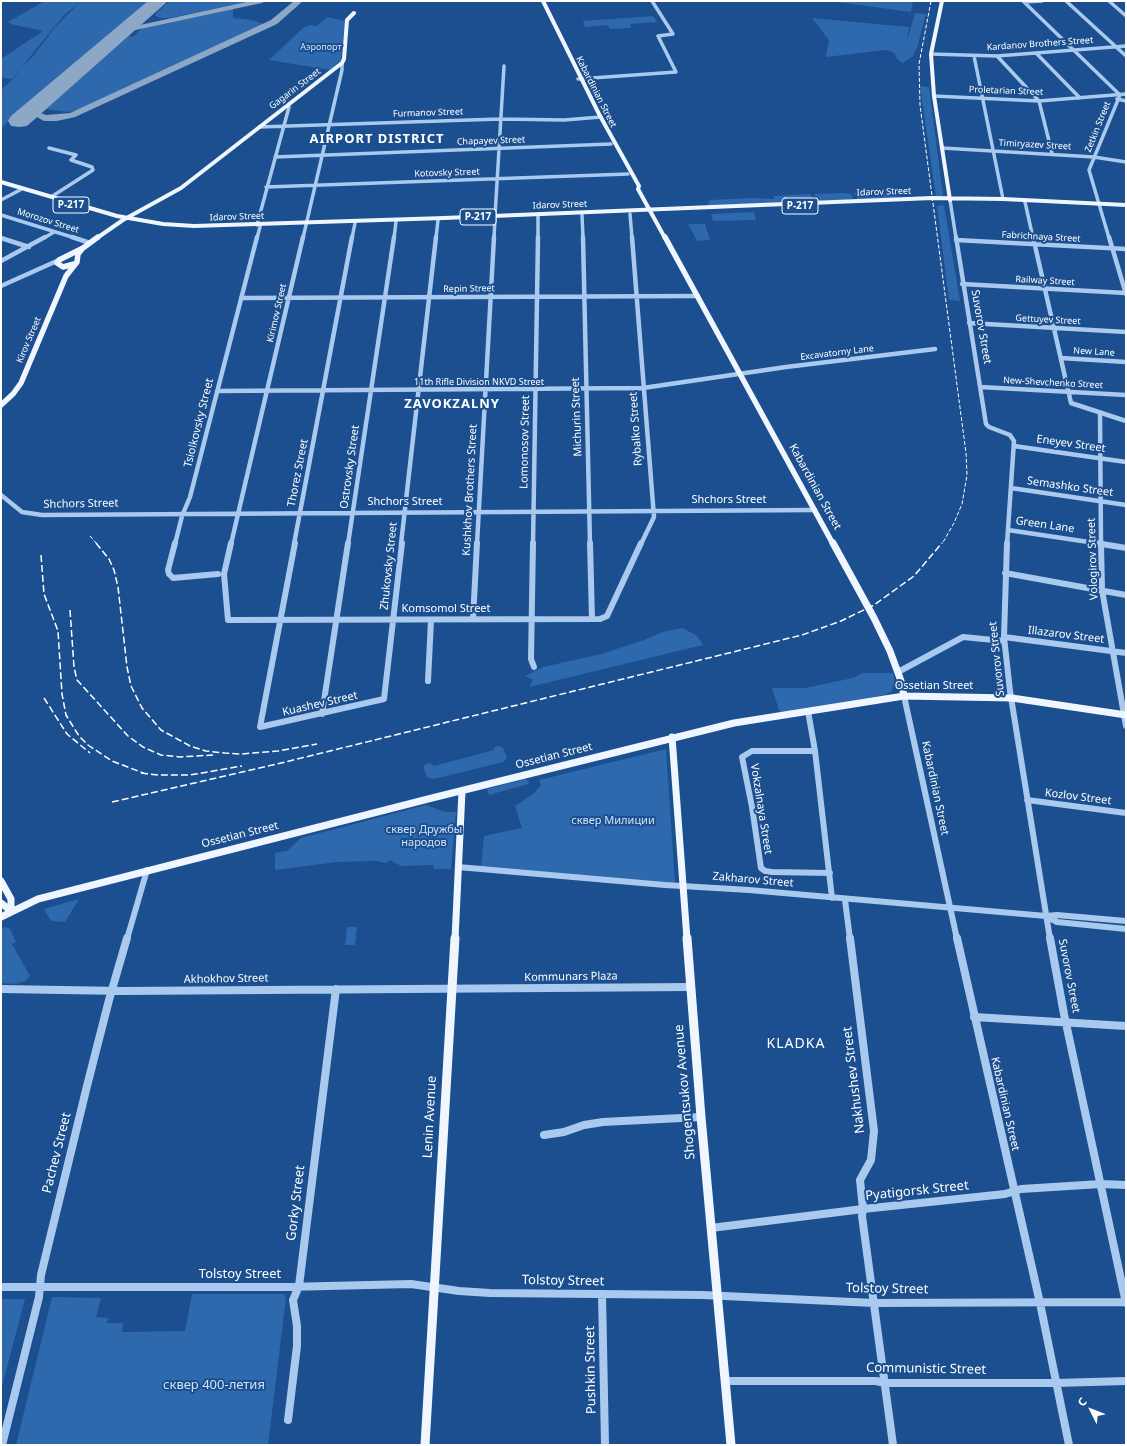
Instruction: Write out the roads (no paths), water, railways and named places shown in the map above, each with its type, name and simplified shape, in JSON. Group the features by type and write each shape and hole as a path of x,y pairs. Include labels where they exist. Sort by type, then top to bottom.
{"main road":[{"name":"Kabardinian Street","path":"538,1 580,79"},
{"name":"Kabardinian Street","path":"542,1 634,186 638,189 698,296 874,618 886,642 898,672 904,696"},
{"name":"Suvorov Street","path":"942,1 931,54 934,96 949,199"},
{"name":"Kirimov Street","path":"342,64 344,59 347,20 354,13"},
{"name":"Gagarin Street","path":"61,259 83,248 124,219 181,188 342,64"},
{"name":"Kabardinian Street","path":"599,117 639,186 638,189"},
{"name":"Idarov Street","path":"1,183 124,219 182,226 258,226"},
{"name":"Idarov Street","path":"1,183 20,190 124,219 168,226 221,228 949,199 1003,199 1126,206"},
{"name":"Idarov Street","path":"949,199 1098,204"},
{"name":"Idarov Street","path":"306,224 396,222 582,214 630,214 650,211"},
{"name":"Kirov Street","path":"2,403 13,394 21,383 66,276 83,248"},
{"path":"60,266 68,267 75,262 70,257 61,259 57,263 60,266 65,271 66,276"},
{"name":"Ossetian Street","path":"1,918 11,911 38,899 147,870 672,737 734,723 904,696 1012,698 1125,714"},
{"name":"Shogentsukov Avenue","path":"672,737 701,1116 716,1296 731,1445"},
{"name":"Lenin Avenue","path":"425,1445 462,791"},
{"path":"1,881 11,899 11,911"},
{"path":"1,903 11,911"}],"street":[{"path":"580,79 676,72 658,36 673,34 652,1"},
{"path":"1024,2 1042,1"},
{"path":"1066,1 1126,56"},
{"path":"1109,1 1126,16"},
{"name":"Zetkin Street","path":"1024,2 1120,95 1117,99 1089,170 1126,294"},
{"name":"Kardanov Brothers Street","path":"931,54 997,56 1126,46"},
{"path":"1036,53 1080,98"},
{"path":"974,56 1003,199"},
{"path":"997,56 1039,102 1052,153"},
{"name":"Kirimov Street","path":"228,620 224,574 342,70 342,64"},
{"name":"Kushkhov Brothers Street","path":"473,619 504,66"},
{"name":"Proletarian Street","path":"934,96 1039,102 1126,94"},
{"path":"1117,99 1126,101"},
{"name":"Tsiolkovsky Street","path":"218,574 173,578 169,574 168,570 182,516 190,497 241,298 266,187 289,107 288,105"},
{"name":"Furmanov Street","path":"259,127 500,119 564,120 599,117"},
{"name":"Chapayev Street","path":"274,157 612,144"},
{"path":"49,148 76,155 71,160 92,168 93,170 52,197"},
{"name":"Timiryazev Street","path":"942,148 1094,156 1126,162"},
{"name":"Kotovsky Street","path":"266,187 497,180 628,174"},
{"path":"1,200 20,190"},
{"name":"Suvorov Street","path":"949,199 986,424 1010,435 1013,439 1014,446 1005,573 1004,639 1027,800 1046,916 1066,1023 1102,1184 1126,1302"},
{"path":"1025,202 1071,404 1126,421"},
{"name":"Michurin Street","path":"582,214 592,619"},
{"name":"Rybalko Street","path":"592,619 604,618 611,610 653,519 630,214"},
{"name":"Morozov Street","path":"1,215 90,243"},
{"name":"Lomonosov Street","path":"534,667 531,659 538,216"},
{"name":"Zhukovsky Street","path":"384,699 438,220"},
{"name":"Ostrovsky Street","path":"322,714 354,512 396,222"},
{"name":"Thorez Street","path":"260,727 261,714 281,620 355,223"},
{"path":"1,261 54,232"},
{"path":"1,238 29,247"},
{"name":"Fabrichnaya Street","path":"956,240 1126,249"},
{"path":"1,286 61,259"},
{"path":"43,268 60,266"},
{"name":"Railway Street","path":"962,284 1126,294"},
{"name":"Repin Street","path":"241,298 698,296"},
{"name":"Gettuyev Street","path":"969,324 1126,332"},
{"name":"Excavatorny Lane","path":"740,373 935,349"},
{"name":"New Lane","path":"1061,358 1126,362"},
{"name":"11th Rifle Division NKVD Street","path":"217,391 643,388 740,373"},
{"name":"New-Shevchenko Street","path":"980,387 1126,395"},
{"name":"Vologirov Street","path":"1100,413 1102,590 1126,726"},
{"name":"Eneyev Street","path":"1014,446 1126,462"},
{"name":"Semashko Street","path":"1011,488 1126,505"},
{"name":"Shchors Street","path":"1,495 19,510 33,514 815,510"},
{"name":"Green Lane","path":"1008,530 1126,548"},
{"path":"1005,573 1126,595"},
{"name":"Komsomol Street","path":"228,620 592,619"},
{"path":"428,681 431,620"},
{"name":"Illazarov Street","path":"898,672 963,637 1004,639 1112,650 1126,653"},
{"name":"Kabardinian Street","path":"904,696 974,1017 1040,1303 1068,1445"},
{"name":"Kuashev Street","path":"260,727 384,699"},
{"path":"808,711 815,751 832,898"},
{"name":"Vokzalnaya Street","path":"815,751 752,751 742,757 752,807 761,868 772,872 830,873"},
{"name":"Kozlov Street","path":"1027,800 1126,814"},
{"name":"Zakharov Street","path":"458,867 665,886 684,886 1046,916 1056,915 1126,921"},
{"name":"Pachev Street","path":"2,1445 39,1297 41,1275 67,1168 112,991 147,870"},
{"name":"Nakhushev Street","path":"845,900 874,1131 871,1160 860,1180 864,1209 862,1216 893,1445"},
{"name":"Zakharov Street","path":"1046,916 1057,922 1126,929"},
{"name":"Kommunars Plaza","path":"452,988 691,987"},
{"name":"Akhokhov Street","path":"1,989 112,991 452,988"},
{"name":"Gorky Street","path":"288,1420 297,1346 297,1326 293,1300 299,1286 336,989"},
{"path":"974,1017 1126,1026"},
{"path":"544,1135 564,1132 584,1125 603,1122 701,1116"},
{"name":"Pyatigorsk Street","path":"711,1228 864,1209 1005,1194 1013,1191 1102,1184 1126,1185"},
{"name":"Tolstoy Street","path":"1,1287 410,1284 434,1288 490,1293 716,1296 874,1303 1126,1302"},
{"name":"Pushkin Street","path":"602,1294 605,1445"},
{"name":"Communistic Street","path":"725,1381 876,1381 885,1383 1056,1383 1126,1381"}],"railway":[{"path":"931,1 919,64 920,105 966,453 967,475 962,504 954,523 942,544"},
{"path":"90,536 97,544"},
{"path":"96,543 109,559 114,570 118,587 127,667 131,686 142,708 161,730 190,746 206,751 225,753 241,754 278,751 317,744"},
{"path":"112,802 277,764 802,635 841,621 874,605 914,576 942,543"},
{"path":"41,555 44,594 58,631 62,694 66,715 79,736 88,745 112,761 144,773"},
{"path":"70,610 74,667 77,680 128,736 143,747 161,755 180,757 213,755"},
{"path":"44,698 67,734 90,753"},
{"path":"144,773 190,775 242,766"}],"district":[{"name":"AIRPORT DISTRICT","path":"377,139"},
{"name":"ZAVOKZALNY","path":"452,404"},
{"name":"KLADKA","path":"796,1044"}],"park label":[{"name":"Аэропорт","path":"321,47"},
{"name":"сквер Милиции","path":"613,821"},
{"name":"сквер Дружбы народов","path":"424,836"},
{"name":"сквер 400-летия","path":"214,1385"}]}
